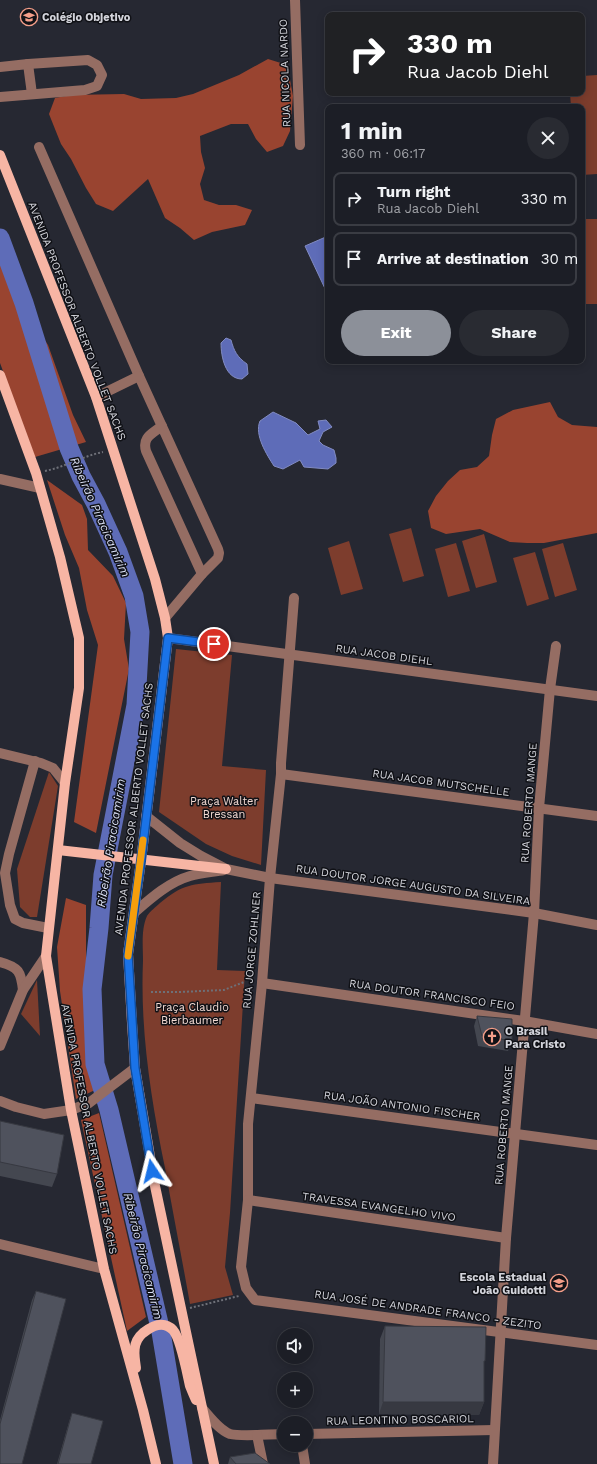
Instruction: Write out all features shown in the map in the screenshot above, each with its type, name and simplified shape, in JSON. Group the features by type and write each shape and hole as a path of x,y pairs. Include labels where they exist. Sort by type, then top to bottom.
{"main road":[{"name":"AVENIDA PROFESSOR ALBERTO VOLLET SACHS","path":"0,155 96,396 155,579 165,618 168,638 135,912 128,954 135,1068 155,1186 214,1464"},
{"name":"AVENIDA PROFESSOR ALBERTO VOLLET SACHS","path":"0,375 32,460 60,557 78,638 79,688 48,928 46,956 71,1110 104,1269 143,1410 156,1464"},
{"path":"58,850 121,857 141,861 226,869"},
{"path":"143,1410 134,1352 135,1344 139,1336 155,1325 164,1325 173,1330 178,1340 191,1388 202,1408"}],"street":[{"name":"RUA NICOLA NARDO","path":"294,0 300,145"},
{"path":"0,67 88,60 98,65 102,75 97,86 85,90 0,97"},
{"path":"28,64 32,94"},
{"path":"39,147 139,376 218,549 218,558 202,574 165,618"},
{"path":"96,396 139,376"},
{"path":"162,426 145,440 144,444 202,574"},
{"path":"0,479 40,488"},
{"name":"RUA JORGE ZOHLNER","path":"253,1296 246,1288 241,1267 248,1200 248,1124 281,774 280,763 294,598"},
{"name":"RUA JACOB DIEHL","path":"168,638 597,696"},
{"name":"RUA ROBERTO MANGE","path":"493,1464 506,1238 534,913 539,808 550,689 556,646"},
{"path":"0,753 35,761 53,768 66,783"},
{"path":"35,761 5,873 10,905 15,919 23,923 48,928"},
{"name":"RUA JACOB MUTSCHELLE","path":"281,774 597,816"},
{"name":"RUA DOUTOR JORGE AUGUSTO DA SILVEIRA","path":"146,816 180,843 226,869 270,878 534,913 597,925"},
{"name":"RUA DOUTOR JORGE AUGUSTO DA SILVEIRA","path":"135,912 151,898 173,884 189,877 226,869"},
{"path":"0,1046 23,990 46,956"},
{"path":"0,962 18,970 22,976 23,990"},
{"name":"RUA DOUTOR FRANCISCO FEIO","path":"262,983 524,1020 597,1034"},
{"path":"0,1101 16,1108 44,1114 71,1110 89,1102 135,1068"},
{"name":"RUA JOÃO ANTONIO FISCHER","path":"251,1098 597,1145"},
{"name":"TRAVESSA EVANGELHO VIVO","path":"248,1200 506,1238"},
{"path":"0,1244 104,1269"},
{"name":"RUA JOSÉ DE ANDRADE FRANCO - ZEZITO","path":"253,1296 597,1345"},
{"path":"202,1408 218,1426 230,1434 277,1434"},
{"name":"RUA LEONTINO BOSCARIOL","path":"313,1434 494,1430"},
{"path":"257,1435 263,1464"},
{"path":"303,1452 305,1464"}],"path":[{"path":"53,469 91,455"},
{"path":"150,992 224,990 244,982"},
{"path":"182,1310 253,1296"}],"green space":[{"path":"597,75 597,174 585,175 585,104 571,104 570,96 585,96 585,76"},
{"path":"585,219 597,219 597,304 585,304"},
{"path":"411,528 424,576 403,582 389,534"},
{"path":"484,534 497,582 476,588 462,541"},
{"path":"349,541 363,589 341,595 328,548"},
{"path":"456,543 470,591 448,597 435,549"},
{"path":"563,543 577,590 555,597 542,549"},
{"path":"535,552 549,599 527,606 513,558"},
{"name":"Praça Walter Bressan","path":"176,649 232,655 222,766 266,770 261,865 232,856 206,844 159,812"},
{"path":"49,772 58,786 37,917 30,917 20,907 17,869"},
{"name":"Praça Claudio Bierbaumer","path":"221,882 217,970 245,971 230,1213 225,1267 233,1295 190,1304 151,1091 143,1013 143,932 148,914 175,892 188,886 202,883"},
{"path":"37,980 40,1036 21,1014"}],"shaded area":[{"path":"268,59 284,64 290,80 293,96 290,131 283,146 267,152 256,139 248,124 231,124 200,136 201,152 205,168 200,184 204,200 219,205 236,205 252,210 245,225 212,232 194,240 165,218 148,179 113,211 96,204 61,144 49,114 55,98 71,95 124,94 141,99 176,98 193,94 239,75"},
{"path":"0,252 19,301 48,345 73,415 86,442 35,457 0,363"},
{"path":"550,402 558,417 572,425 597,427 597,533 544,543 527,543 510,542 480,529 446,534 431,528 428,511 436,496 448,481 460,470 477,467 489,456 496,419 513,410"},
{"path":"47,480 82,505 87,519 88,550 113,576 126,603 124,639 129,669 96,833 74,822 98,645 87,610 79,568 65,535"},
{"path":"66,898 86,905 86,1053 95,1090 76,1099 60,991 57,947"},
{"path":"99,1113 146,1317 127,1331 81,1120"}],"water":[{"path":"325,237 325,289 305,246"},
{"path":"226,338 231,340 236,354 247,364 248,374 242,379 236,378 232,375 225,366 221,343"},
{"path":"273,412 296,423 308,435 320,429 318,421 326,420 332,427 323,432 319,441 323,445 334,450 336,463 328,469 304,467 300,460 283,469 274,466 262,445 259,432 260,421"}],"building":[{"path":"477,1016 512,1019 512,1041 482,1036"},
{"path":"0,1121 64,1135 57,1174 0,1162"},
{"path":"36,1291 66,1299 22,1464 0,1464 0,1424"},
{"path":"385,1326 486,1327 484,1402 383,1402"},
{"path":"72,1413 103,1421 91,1464 58,1464"},
{"path":"255,1453 270,1464 236,1464 230,1457"}],"waterway":[{"name":"Ribeirão Piracicamirim","path":"0,238 24,303 69,448 118,552 134,596 140,632 136,705 103,875 92,989 95,1064 109,1110 161,1332 183,1464"}],"slow traffic":[{"path":"128,956 143,840"}],"place":[{"name":"Colégio Objetivo","path":"29,17"},
{"name":"O Brasil Para Cristo","path":"492,1037"},
{"name":"Escola Estadual João Guidotti","path":"559,1283"}],"route":[{"path":"152,1171 135,1068 128,954 141,861 168,638 214,644"}]}
